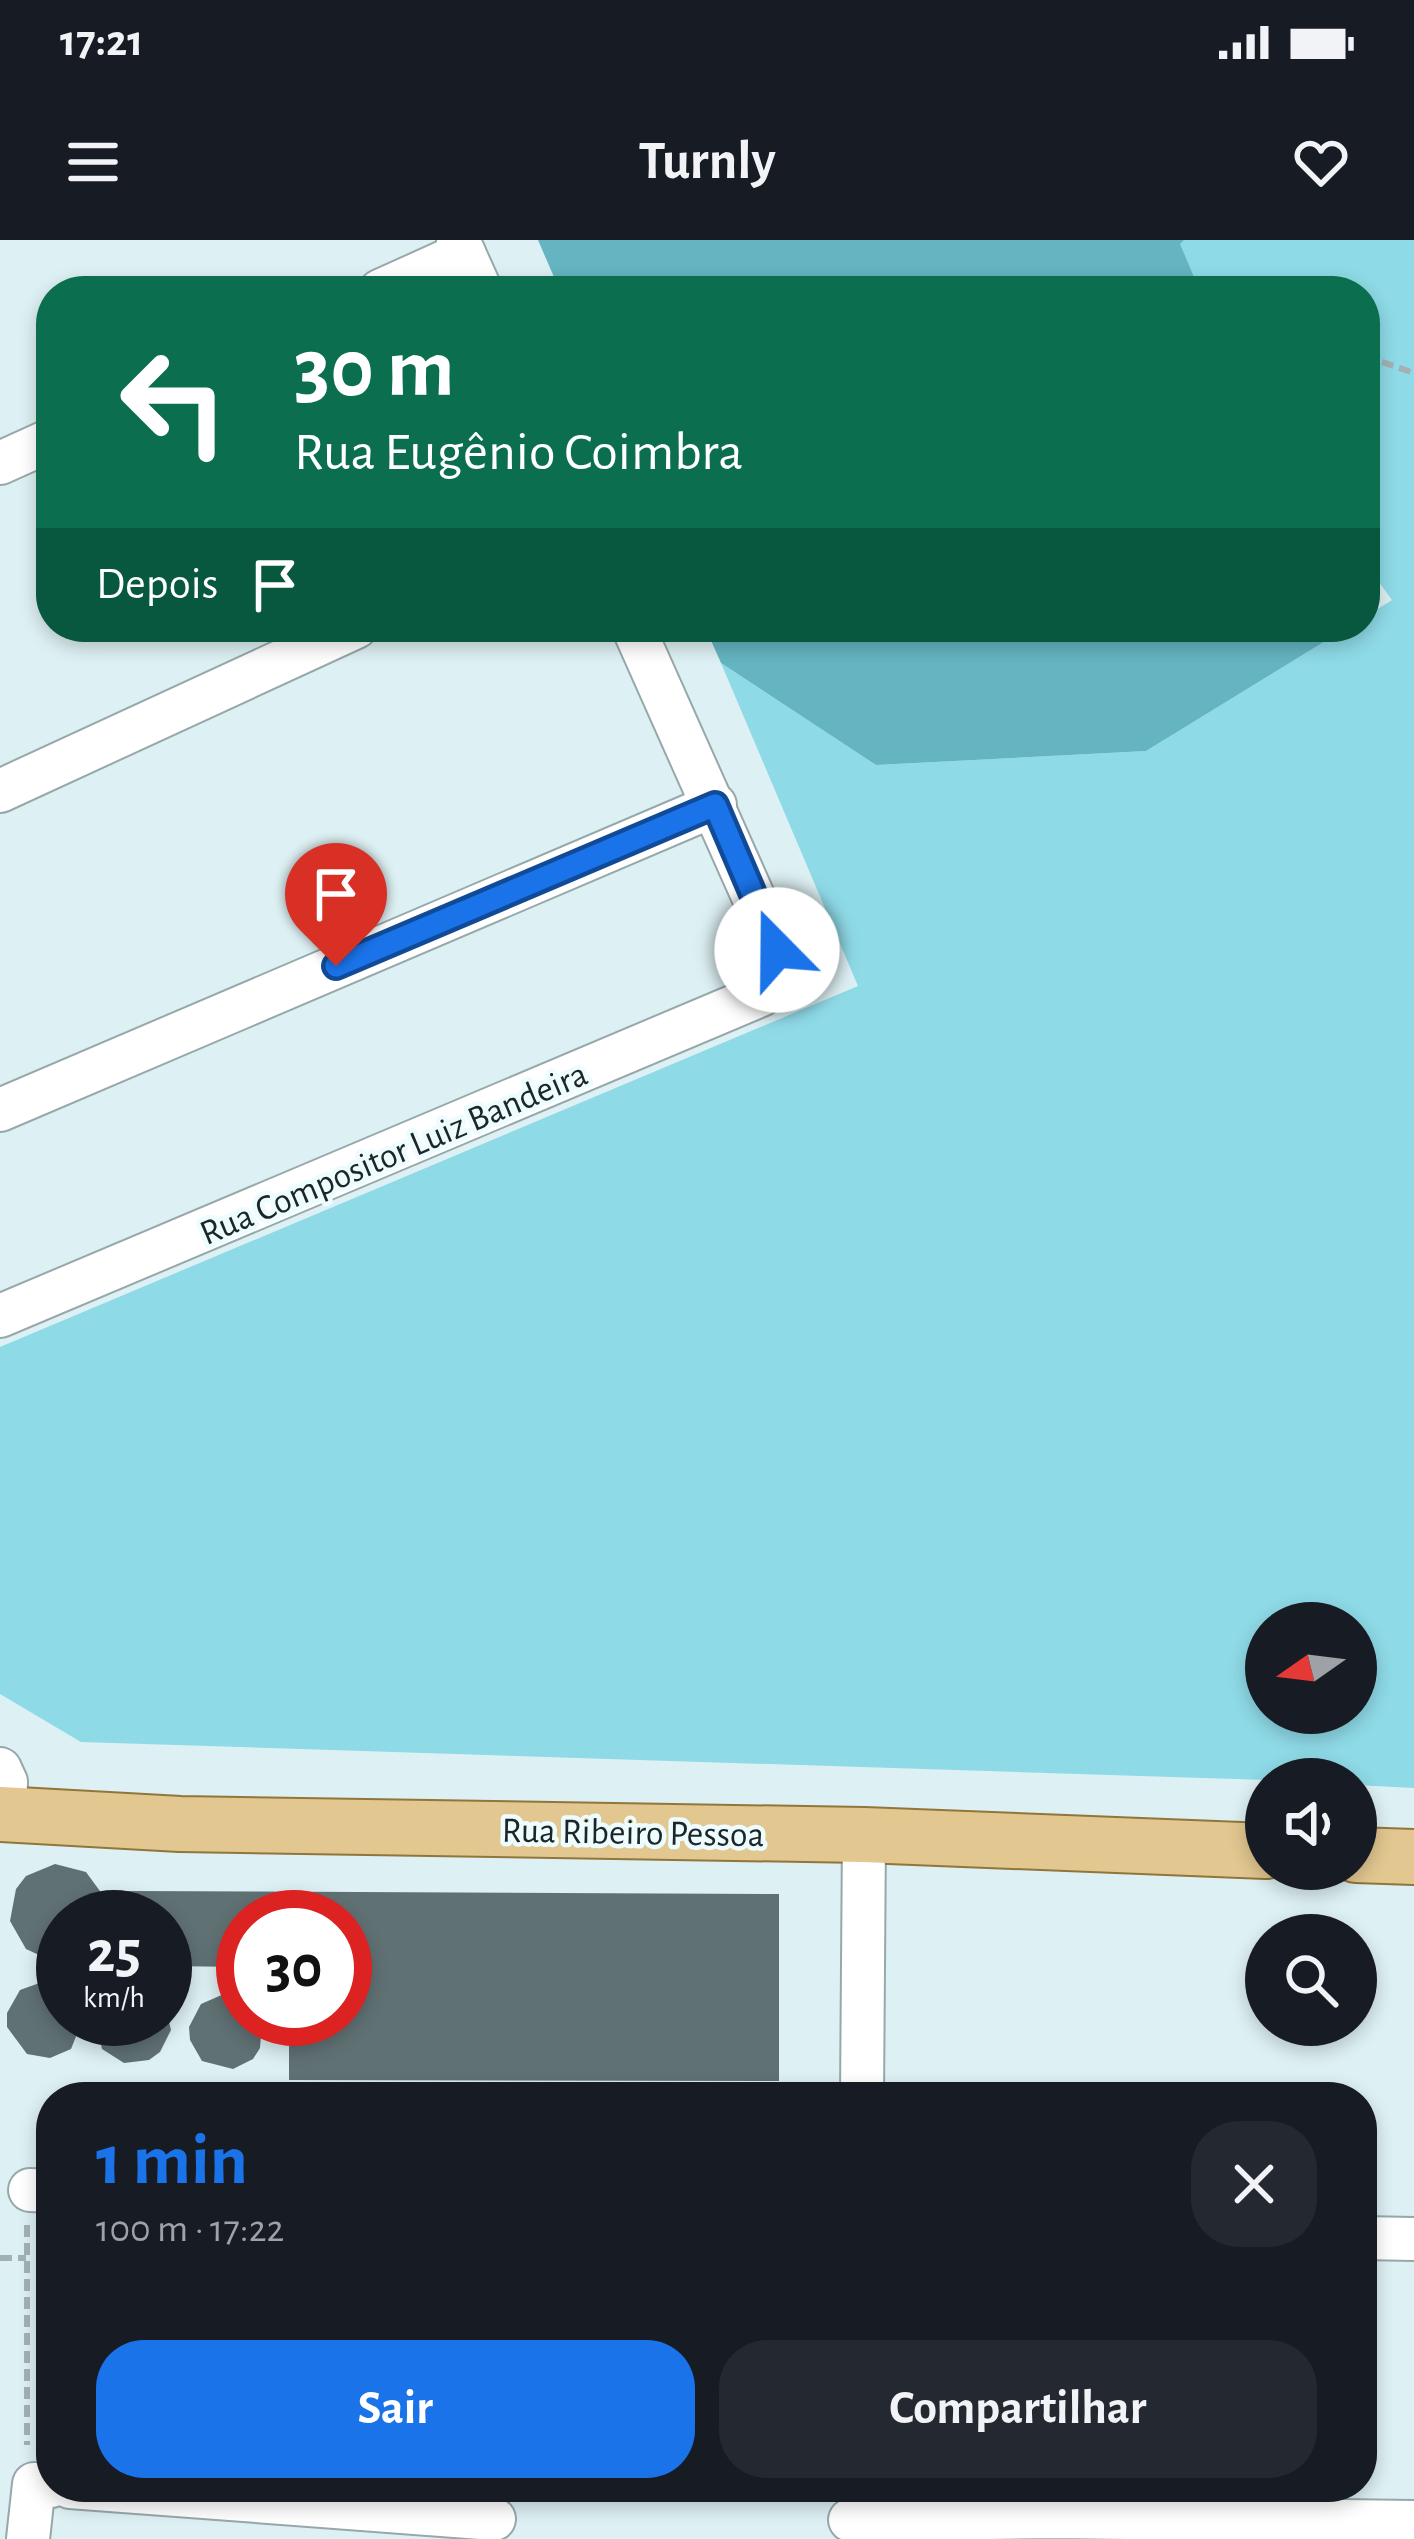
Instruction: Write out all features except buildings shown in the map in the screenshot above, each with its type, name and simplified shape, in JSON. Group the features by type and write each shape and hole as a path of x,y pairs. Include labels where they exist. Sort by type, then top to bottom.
{"main road":[{"name":"Rua Ribeiro Pessoa","path":"2,1799 180,1824 864,1835 1245,1850"},
{"path":"1377,1856 1414,1857"}],"street":[{"path":"424,276 467,261"},
{"path":"0,463 36,447"},
{"path":"0,791 323,642"},
{"path":"0,1110 715,805 640,642"},
{"name":"Rua Compositor Luiz Bandeira","path":"0,1316 738,1008 761,994 775,972 777,950 715,805"},
{"path":"862,2082 864,1835"},
{"path":"1377,2238 1414,2239"},
{"path":"28,2539 45,2502"},
{"path":"266,2502 494,2519"},
{"path":"851,2515 1414,2522"}],"path":[{"path":"1380,361 1414,373"},
{"path":"36,2213 26,2258 27,2442 36,2458"},
{"path":"0,2258 26,2258"}],"shaded area":[{"path":"538,240 1184,240 1180,244 1194,276 554,276"},
{"path":"1414,240 1414,1788 1377,1786 1377,1758 1245,1758 1245,1779 81,1742 0,1694 0,1347 858,986 721,663 876,765 1146,751 1324,642 1380,642 1380,608 1392,600 1380,584 1380,276 1193,276 1179,243"},
{"path":"712,642 1324,642 1146,751 876,765 721,663"}],"route":[{"path":"336,966 715,805 777,950"}]}
